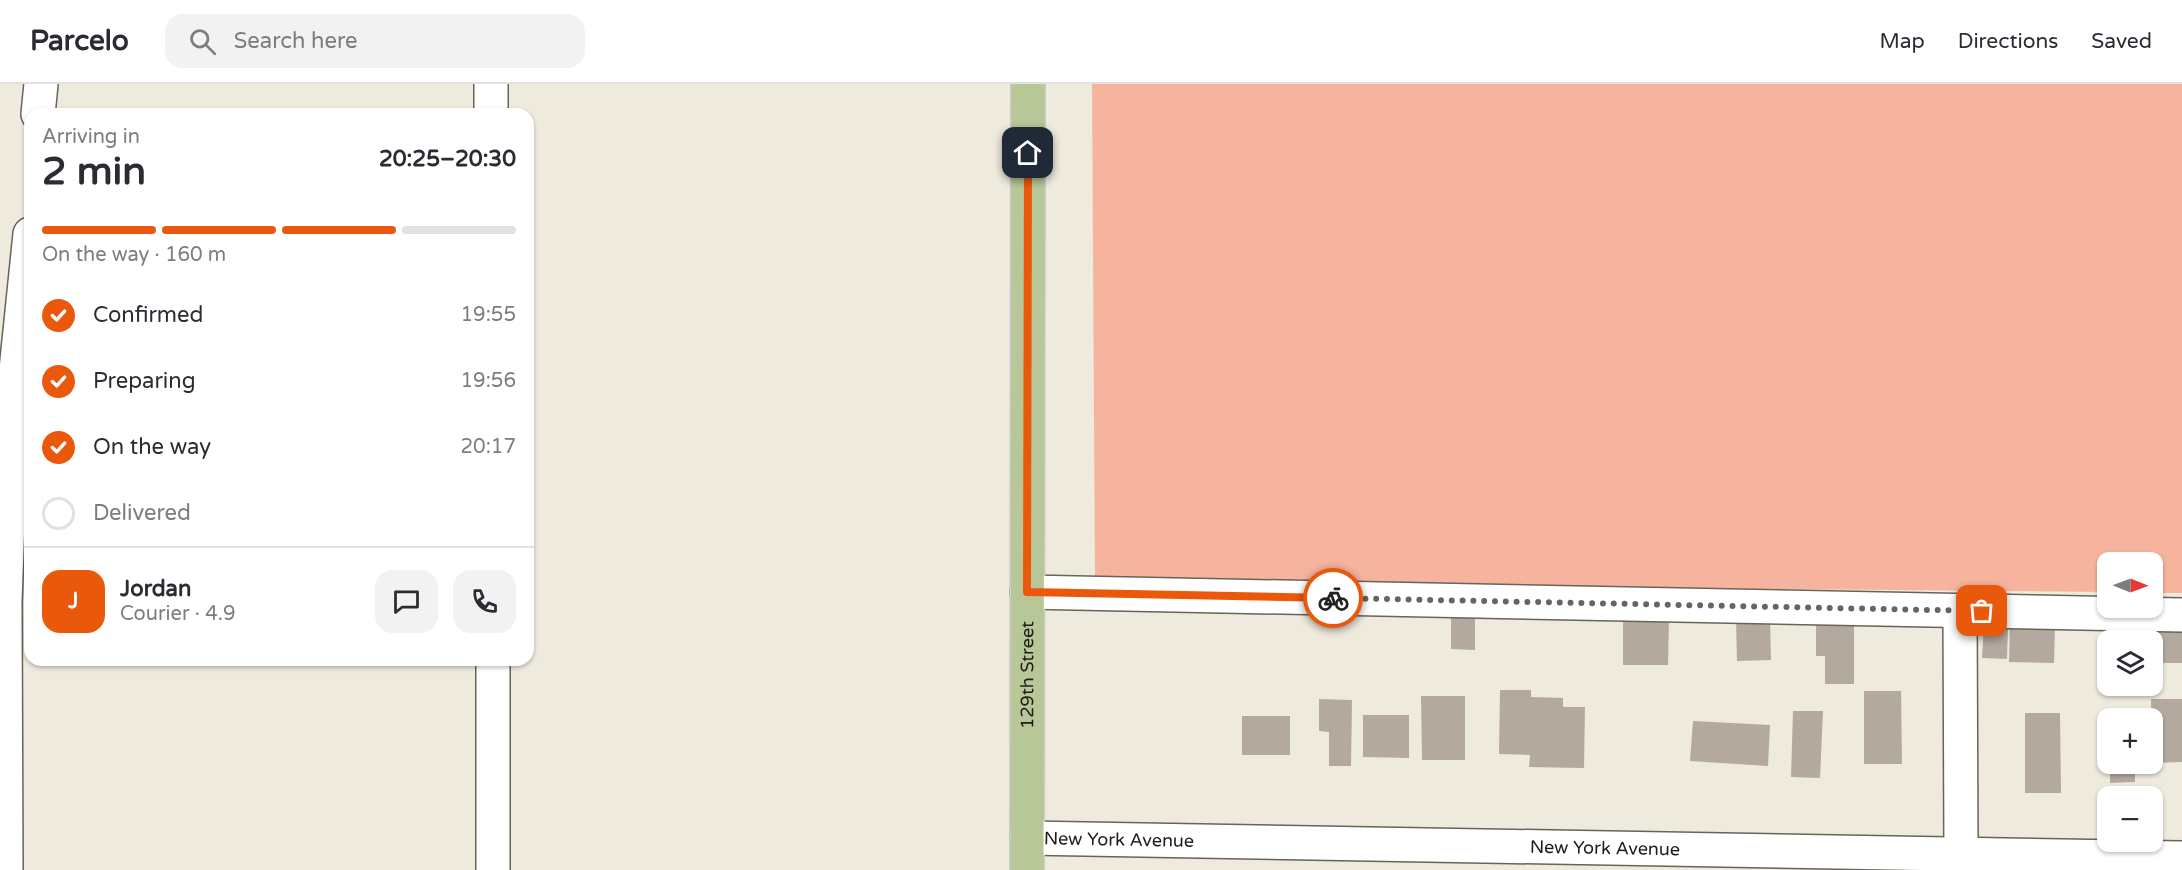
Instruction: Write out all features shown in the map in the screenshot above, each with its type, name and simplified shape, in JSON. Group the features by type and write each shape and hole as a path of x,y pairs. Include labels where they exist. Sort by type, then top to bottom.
{"main road":[{"name":"129th Street","path":"1027,854 1028,84"}],"street":[{"path":"38,108 40,84"},
{"path":"491,84 491,108"},
{"path":"6,870 5,603 12,409 24,292"},
{"path":"1027,592 2182,615"},
{"path":"1949,859 1960,611"},
{"path":"493,666 493,870"},
{"name":"New York Avenue","path":"1027,854 1949,859 2182,858"}],"shaded area":[{"path":"1092,84 2182,84 2182,593 2163,593 2163,552 2097,552 2097,592 1095,583"}],"building":[{"path":"1816,617 1854,617 1854,684 1825,684 1825,656 1816,656"},
{"path":"1451,618 1475,618 1475,650 1451,649"},
{"path":"1623,619 1669,619 1668,665 1623,665"},
{"path":"1770,619 1771,660 1737,661 1736,620"},
{"path":"2010,624 2055,625 2054,663 2009,662"},
{"path":"2152,625 2182,625 2182,663 2163,663 2163,630 2152,630"},
{"path":"1984,626 2008,627 2007,659 1982,658"},
{"path":"2119,626 2144,627 2144,630 2119,630"},
{"path":"1500,690 1531,690 1531,697 1563,698 1563,707 1585,707 1584,768 1529,767 1530,755 1499,754"},
{"path":"1864,691 1901,691 1902,764 1864,764"},
{"path":"1421,696 1465,696 1465,760 1422,760"},
{"path":"1319,699 1352,700 1351,766 1329,766 1329,732 1319,731"},
{"path":"2151,699 2182,699 2182,762 2163,763 2163,708 2151,708"},
{"path":"1793,711 1823,711 1820,778 1791,777"},
{"path":"2025,713 2060,713 2061,793 2025,793"},
{"path":"1363,715 1409,715 1409,758 1363,757"},
{"path":"1242,716 1290,716 1290,755 1242,755"},
{"path":"1693,721 1770,725 1768,766 1690,761"},
{"path":"2110,774 2135,774 2135,782 2110,783"}],"way so far":[{"path":"1333,598 1982,611"}],"route":[{"path":"1028,153 1027,592 1333,598"}]}
